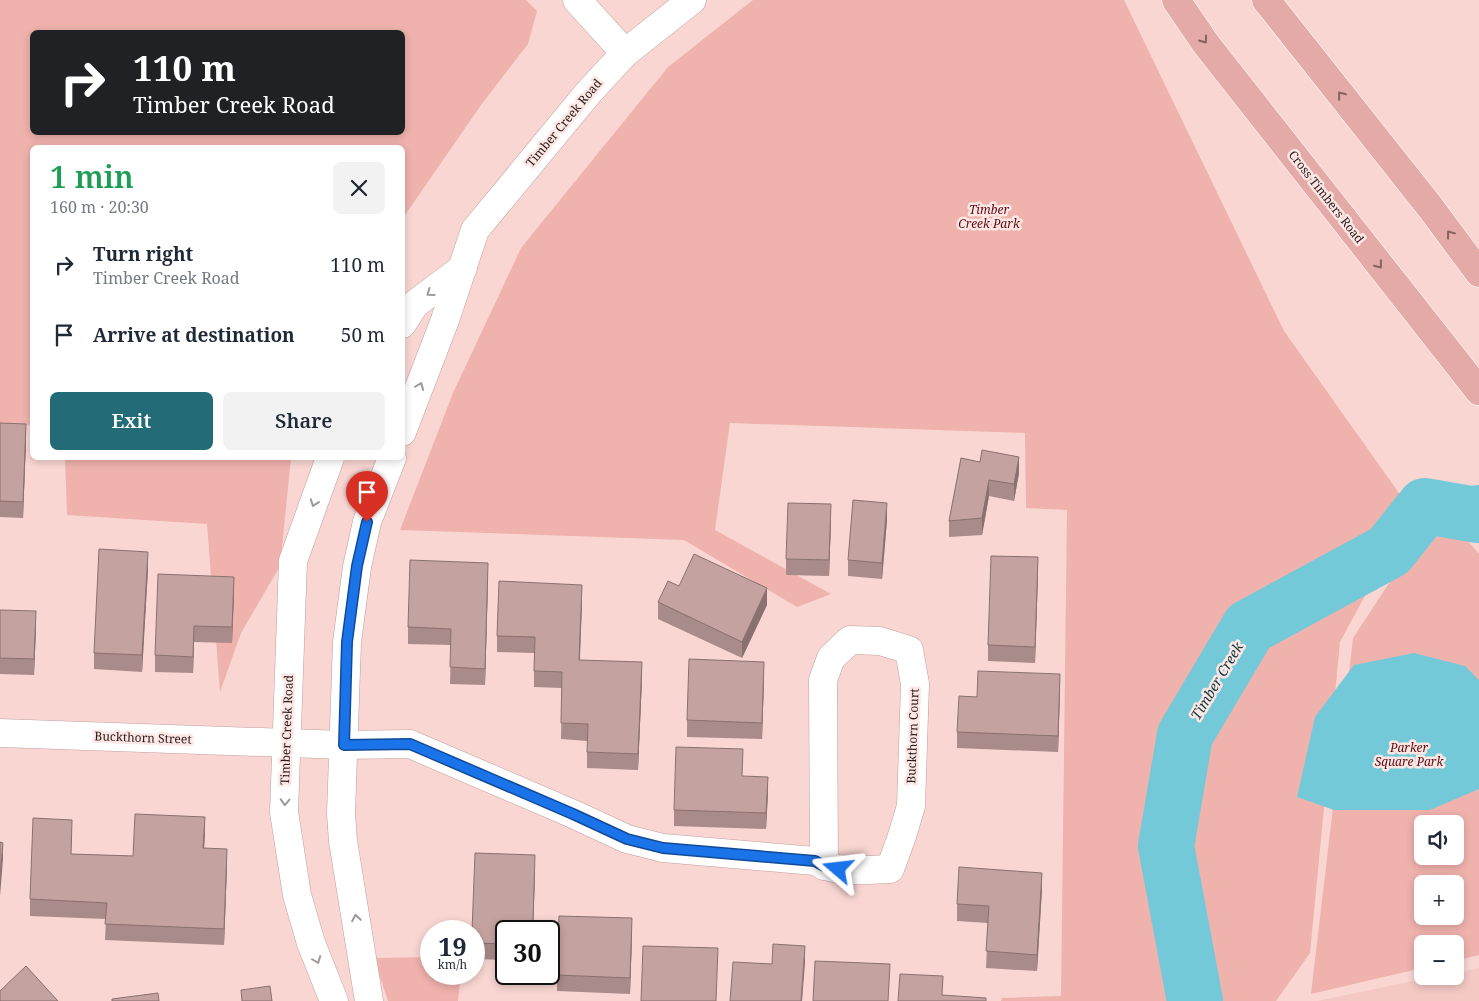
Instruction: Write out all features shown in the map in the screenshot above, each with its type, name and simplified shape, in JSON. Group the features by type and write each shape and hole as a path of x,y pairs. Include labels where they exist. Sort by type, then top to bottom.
{"main road":[{"name":"Cross Timbers Road","path":"1176,0 1206,44 1479,391"},
{"path":"1266,0 1430,207 1479,273"}],"street":[{"path":"577,0 625,53"},
{"name":"Timber Creek Road","path":"405,424 446,320 475,230 589,92 625,53 692,0"},
{"path":"405,319 415,304 463,268"},
{"name":"Timber Creek Road","path":"329,460 293,561 284,812 297,895 310,943 334,1001"},
{"path":"368,1001 343,841 341,814 347,642 357,566 367,522 391,460"},
{"name":"Buckthorn Court","path":"287,743 344,745 410,744 627,839 663,848 815,861 824,866 853,871 890,869 911,806 915,684 909,650 880,641 850,640 831,658 823,680 824,866"},
{"name":"Buckthorn Street","path":"0,733 287,743"}],"shaded area":[{"path":"1479,968 1479,1001 1317,1001 1414,981 1414,985 1464,985 1464,971"}],"green space":[{"path":"0,0 526,0 537,11 528,44 481,105 405,215 405,145 30,145 30,425 0,424"},
{"name":"Timber Creek Park","path":"753,0 1124,0 1284,331 1411,510 1340,642 1310,953 1276,1001 1001,1001 1002,998 1061,996 1067,510 1026,508 1025,433 730,423 715,530 831,594 797,607 684,540 400,530 453,393 521,248 668,67"},
{"path":"65,460 291,460 280,566 241,633 220,692 207,524 67,515"},
{"name":"Parker Square Park","path":"1439,507 1479,554 1479,955 1464,959 1464,935 1414,935 1414,970 1311,994 1353,638"},
{"path":"420,957 420,985 460,985 458,1001 388,1001 374,958"}],"water":[{"path":"1414,653 1465,666 1479,680 1479,789 1430,810 1334,810 1297,797 1315,717 1354,665"}],"building":[{"path":"0,423 26,424 23,502 0,501"},
{"path":"982,450 1019,457 1014,484 989,480 982,518 949,521 961,458 980,462"},
{"path":"853,500 887,503 882,563 848,560"},
{"path":"788,503 831,504 829,560 786,559"},
{"path":"99,549 148,552 142,655 94,653"},
{"path":"694,554 767,588 742,642 658,602 668,581 679,586"},
{"path":"991,556 1038,557 1035,647 988,645"},
{"path":"410,560 488,563 485,669 450,667 451,629 408,627"},
{"path":"158,574 234,577 232,627 194,626 193,657 155,655"},
{"path":"499,581 582,585 579,660 642,662 638,754 587,752 588,724 561,723 562,672 534,671 535,637 497,636"},
{"path":"0,610 36,611 34,659 0,658"},
{"path":"689,659 764,662 762,723 687,720"},
{"path":"978,671 1060,674 1058,736 957,732 959,696 977,697"},
{"path":"676,747 743,749 742,776 768,777 766,813 674,810"},
{"path":"135,814 205,817 203,848 227,849 224,929 105,924 107,903 30,899 33,818 72,820 71,854 133,856"},
{"path":"0,842 3,843 0,879"},
{"path":"475,853 535,855 533,920 495,920 495,944 485,943 485,920 472,920"},
{"path":"959,867 1042,873 1037,955 986,951 989,906 957,904"},
{"path":"559,916 632,918 630,978 560,975"},
{"path":"773,944 805,946 801,1001 730,1001 733,962 772,964"},
{"path":"643,946 718,948 716,1001 641,1001"},
{"path":"815,961 890,964 888,1001 813,1001"},
{"path":"26,966 58,1001 0,1001 0,991"},
{"path":"900,974 943,976 942,995 986,998 986,1001 898,1001"},
{"path":"270,986 272,1001 242,1001 241,990"},
{"path":"158,993 159,1001 112,1001 112,999"}],"waterway":[{"name":"Timber Creek","path":"1195,1001 1166,846 1185,735 1249,627 1389,551 1425,506 1477,515 1479,513"}],"route":[{"path":"367,522 357,566 347,642 344,745 410,744 627,839 663,848 815,861 824,866 838,869"}]}
